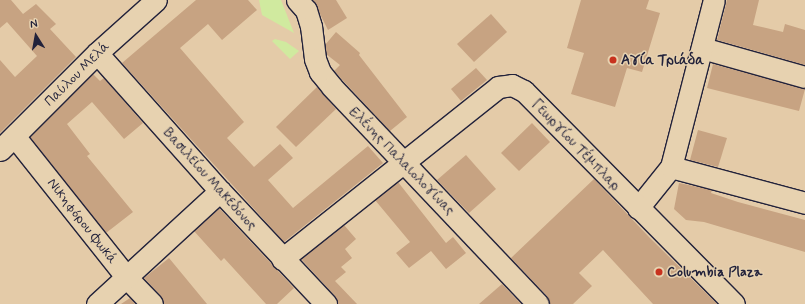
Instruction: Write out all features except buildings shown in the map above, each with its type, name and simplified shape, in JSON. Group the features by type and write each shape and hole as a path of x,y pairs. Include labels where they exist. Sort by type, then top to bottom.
{"street":[{"name":"Παύλου Μελά","path":"8,143 97,53 156,0"},
{"name":"Ελένης Παλαιολογίνας","path":"297,0 306,10 311,26 315,59 320,72 538,304"},
{"path":"638,208 671,167 714,0"},
{"path":"702,48 805,77"},
{"name":"Βασιλείου Μακεδόνος","path":"97,53 282,259 326,304"},
{"name":"Γεωργίου Τέμπλαρ","path":"404,163 498,87 512,85 524,91 734,304"},
{"name":"Νικηφόρου Φωκά","path":"8,143 127,278 152,304"},
{"path":"282,259 404,163"},
{"path":"671,167 805,203"},
{"path":"97,304 220,191"}],"green space":[{"path":"259,0 281,0 294,33 262,15"},
{"path":"275,39 286,42 299,51 290,59 272,41"}],"place":[{"name":"Αγία Τριάδα","path":"613,60"},
{"name":"Columbia Plaza","path":"659,272"}]}
